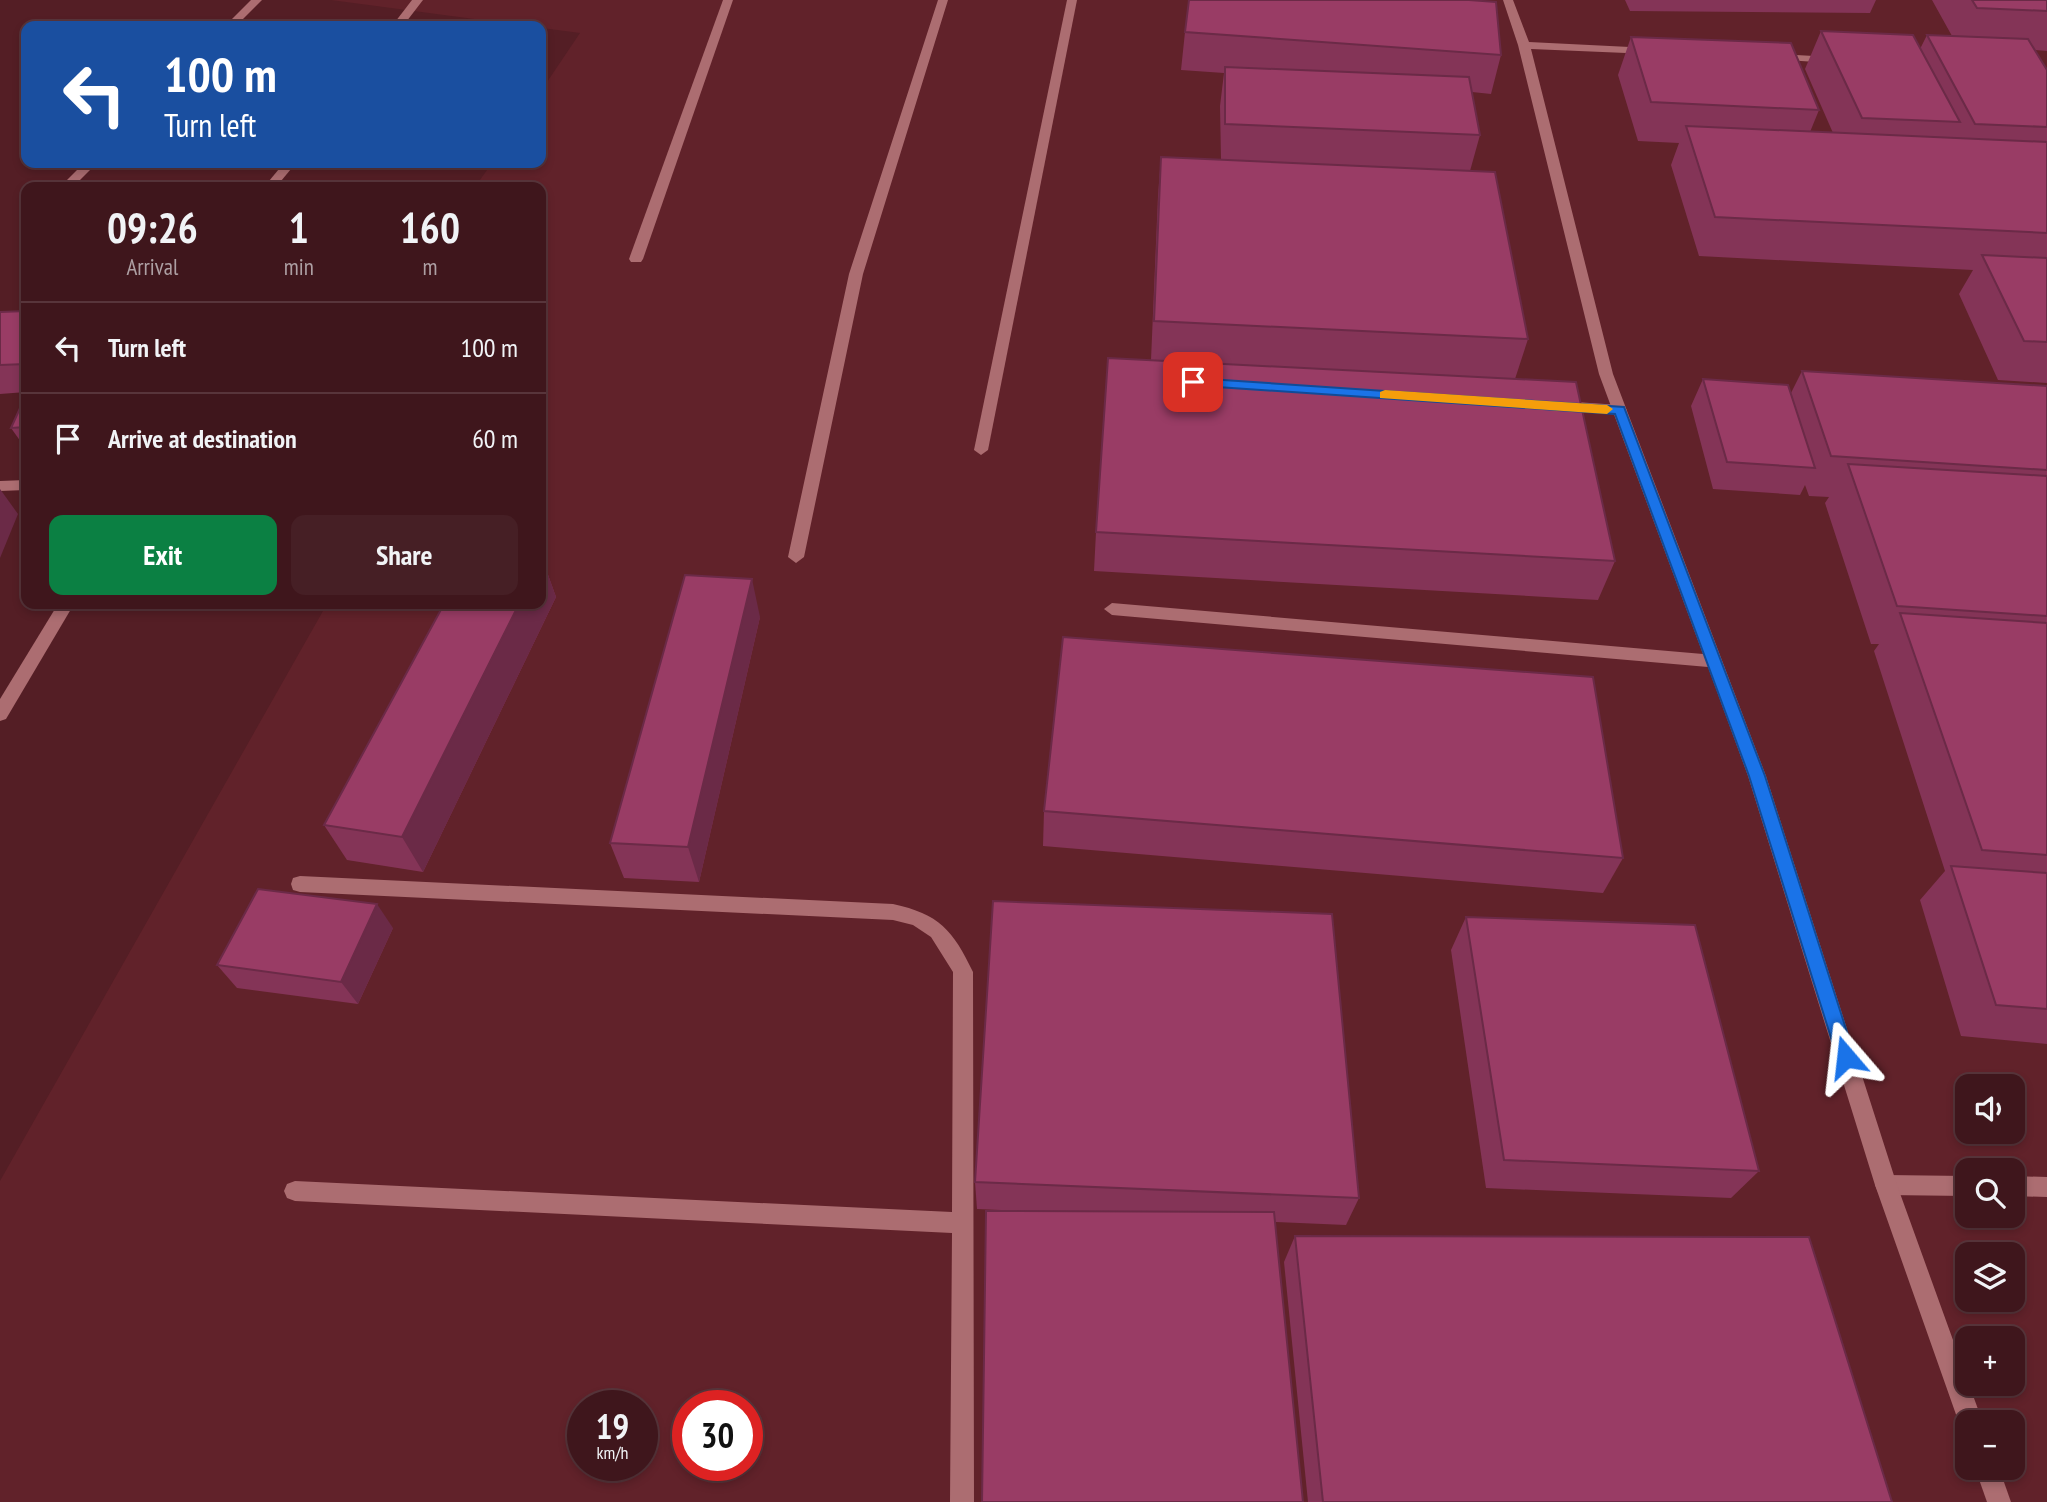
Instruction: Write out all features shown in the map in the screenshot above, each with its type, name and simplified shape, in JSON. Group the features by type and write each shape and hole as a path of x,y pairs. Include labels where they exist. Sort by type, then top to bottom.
{"street":[{"path":"235,21 257,0"},
{"path":"401,21 418,0"},
{"path":"636,259 728,0"},
{"path":"796,557 856,274 943,0"},
{"path":"981,450 1072,0"},
{"path":"1508,0 1524,45 1606,374 1757,776 1886,1185 1966,1410"},
{"path":"1524,45 1662,52"},
{"path":"1758,57 1840,61"},
{"path":"71,182 86,168"},
{"path":"274,182 286,168"},
{"path":"1539,405 1620,410"},
{"path":"0,486 21,485"},
{"path":"2,707 63,609"},
{"path":"1112,609 1714,661"},
{"path":"300,884 893,912 925,920 947,940 963,972 962,1502"},
{"path":"1886,1185 1955,1186"},
{"path":"2025,1186 2047,1186"},
{"path":"295,1191 962,1223"},
{"path":"1991,1480 1999,1502"}],"shaded area":[{"path":"331,0 2047,0 2047,1502 0,1502 0,1181 324,609 546,609 546,182 479,182 488,168 546,168 546,84 580,33 546,28 546,21 489,21"}],"building":[{"path":"1189,0 1496,2 1501,55 1185,32"},
{"path":"1972,0 2047,0 2047,11 1977,8"},
{"path":"1821,31 1913,35 1960,122 1862,118"},
{"path":"1927,35 2028,39 2047,70 2047,127 1975,124"},
{"path":"1631,37 1791,43 1819,110 1651,102"},
{"path":"1225,67 1469,77 1480,135 1225,124"},
{"path":"1686,126 2047,142 2047,233 1715,217"},
{"path":"1161,157 1495,172 1528,339 1154,321"},
{"path":"1982,255 2047,258 2047,342 2024,341"},
{"path":"21,311 21,364 0,365 0,312"},
{"path":"1108,358 1576,382 1615,561 1096,532"},
{"path":"1802,371 2047,386 2047,470 1831,456"},
{"path":"1703,379 1788,385 1815,468 1727,462"},
{"path":"21,406 21,427 11,428"},
{"path":"1848,464 2047,476 2047,616 1897,606"},
{"path":"685,575 752,579 688,847 610,843"},
{"path":"441,609 516,609 402,837 324,825"},
{"path":"1900,613 2047,623 2047,855 1982,850"},
{"path":"1063,637 1593,677 1623,858 1044,811"},
{"path":"1951,866 2047,873 2047,1009 1996,1005"},
{"path":"258,889 377,904 341,982 217,965"},
{"path":"993,901 1332,914 1359,1198 975,1182"},
{"path":"1466,917 1695,925 1759,1171 1504,1160"},
{"path":"986,1211 1274,1212 1303,1502 982,1502"},
{"path":"1295,1236 1809,1237 1892,1502 1323,1502"}],"slow traffic":[{"path":"1385,395 1607,409"}],"route":[{"path":"1193,382 1620,410 1757,776 1846,1057"}]}
